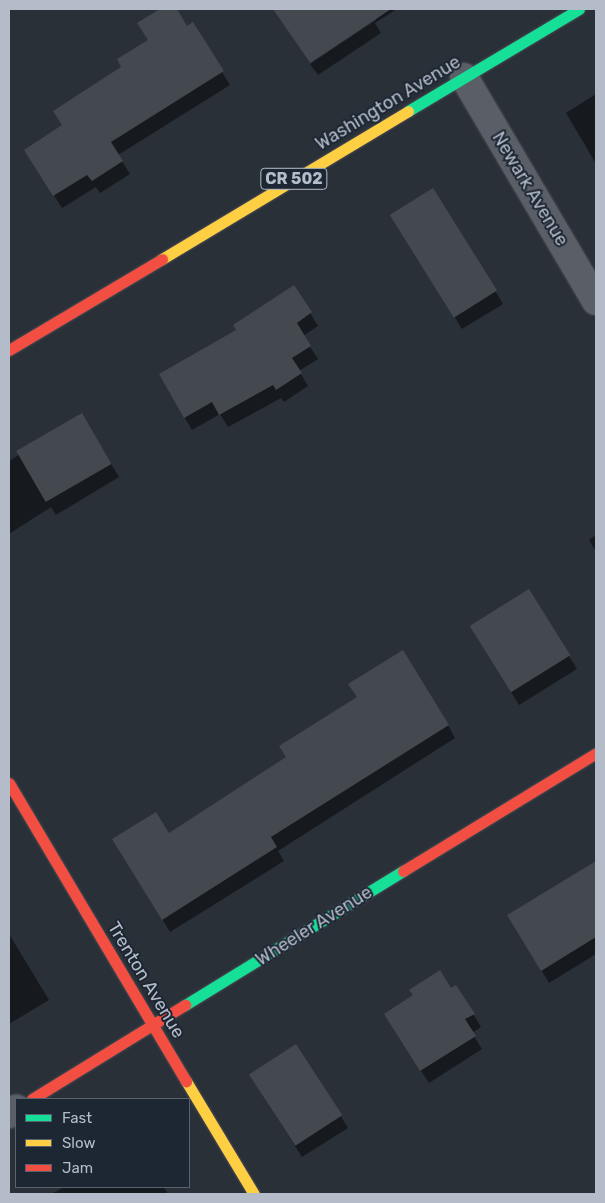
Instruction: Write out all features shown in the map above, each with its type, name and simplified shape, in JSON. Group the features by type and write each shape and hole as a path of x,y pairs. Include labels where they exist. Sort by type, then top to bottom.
{"street":[{"name":"Washington Avenue","path":"9,350 579,9"},
{"name":"Newark Avenue","path":"464,77 596,301"},
{"name":"Wheeler Avenue","path":"34,1098 596,754"},
{"name":"Trenton Avenue","path":"9,783 254,1194"}],"building":[{"path":"160,9 177,9 187,26 193,22 224,71 111,142 123,161 92,181 87,175 53,196 24,150 62,125 53,111 121,67 117,59 148,40 137,23"},
{"path":"273,9 391,9 310,63"},
{"path":"433,188 497,291 454,318 390,215"},
{"path":"294,285 312,312 297,323 311,346 292,358 302,373 276,390 273,385 219,415 212,402 184,418 159,374 236,330 233,325"},
{"path":"82,413 112,464 46,502 16,451"},
{"path":"529,589 570,655 511,692 470,626"},
{"path":"403,650 449,725 271,837 277,847 162,920 112,839 156,812 169,833 286,757 279,746 357,697 348,684"},
{"path":"596,861 596,937 541,971 507,915"},
{"path":"440,970 451,988 456,985 475,1014 465,1019 476,1036 420,1071 384,1014 413,995 409,990"},
{"path":"296,1044 342,1115 295,1146 249,1074"}],"traffic: fast":[{"path":"408,111 579,9"},
{"path":"185,1005 403,871"}],"traffic: slow":[{"path":"162,259 408,111"},
{"path":"186,1081 254,1194"}],"traffic: jam":[{"path":"9,350 162,259"},
{"path":"403,871 596,753"},
{"path":"9,783 186,1081"},
{"path":"34,1098 185,1005"}]}
